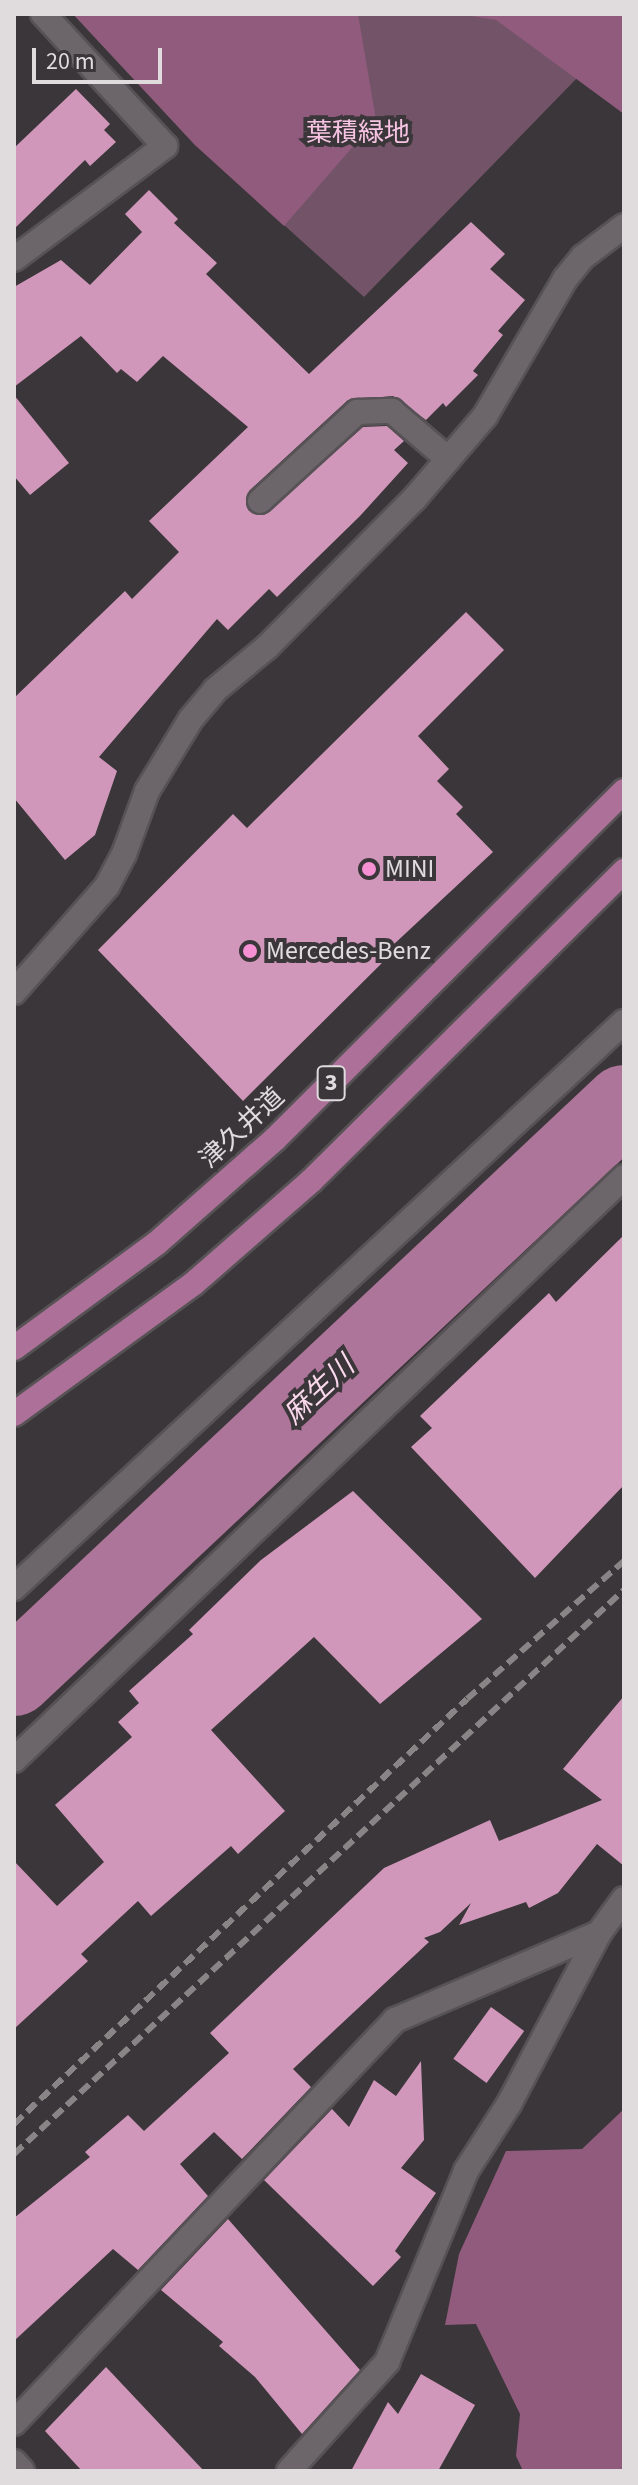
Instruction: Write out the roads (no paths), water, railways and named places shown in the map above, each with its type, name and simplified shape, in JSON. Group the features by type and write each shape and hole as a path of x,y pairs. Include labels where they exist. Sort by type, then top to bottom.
{"main road":[{"name":"津久井道","path":"14,1348 157,1243 275,1139 624,791"},
{"name":"3","path":"14,1414 193,1284 311,1181 624,871"}],"street":[{"path":"14,259 165,146 43,14"},
{"path":"14,992 107,886 165,757 207,700 344,573 448,459 485,416 565,279 583,257 624,226"},
{"path":"260,501 357,412 392,411 448,459"},
{"path":"14,1588 624,1022"},
{"path":"14,1760 624,1177"},
{"path":"300,2468 387,2362 466,2171 509,2104 599,1933 624,1899"},
{"path":"14,2423 395,2020 599,1933"},
{"path":"14,2462 22,2471"}],"waterway":[{"name":"麻生川","path":"14,1677 624,1104"}],"railway":[{"path":"14,2124 467,1699 624,1561"},
{"path":"14,2154 624,1590"}],"place":[{"name":"MINI","path":"369,869"},
{"name":"Mercedes-Benz","path":"250,951"}],"park label":[{"name":"葉積緑地","path":"358,133"}]}
